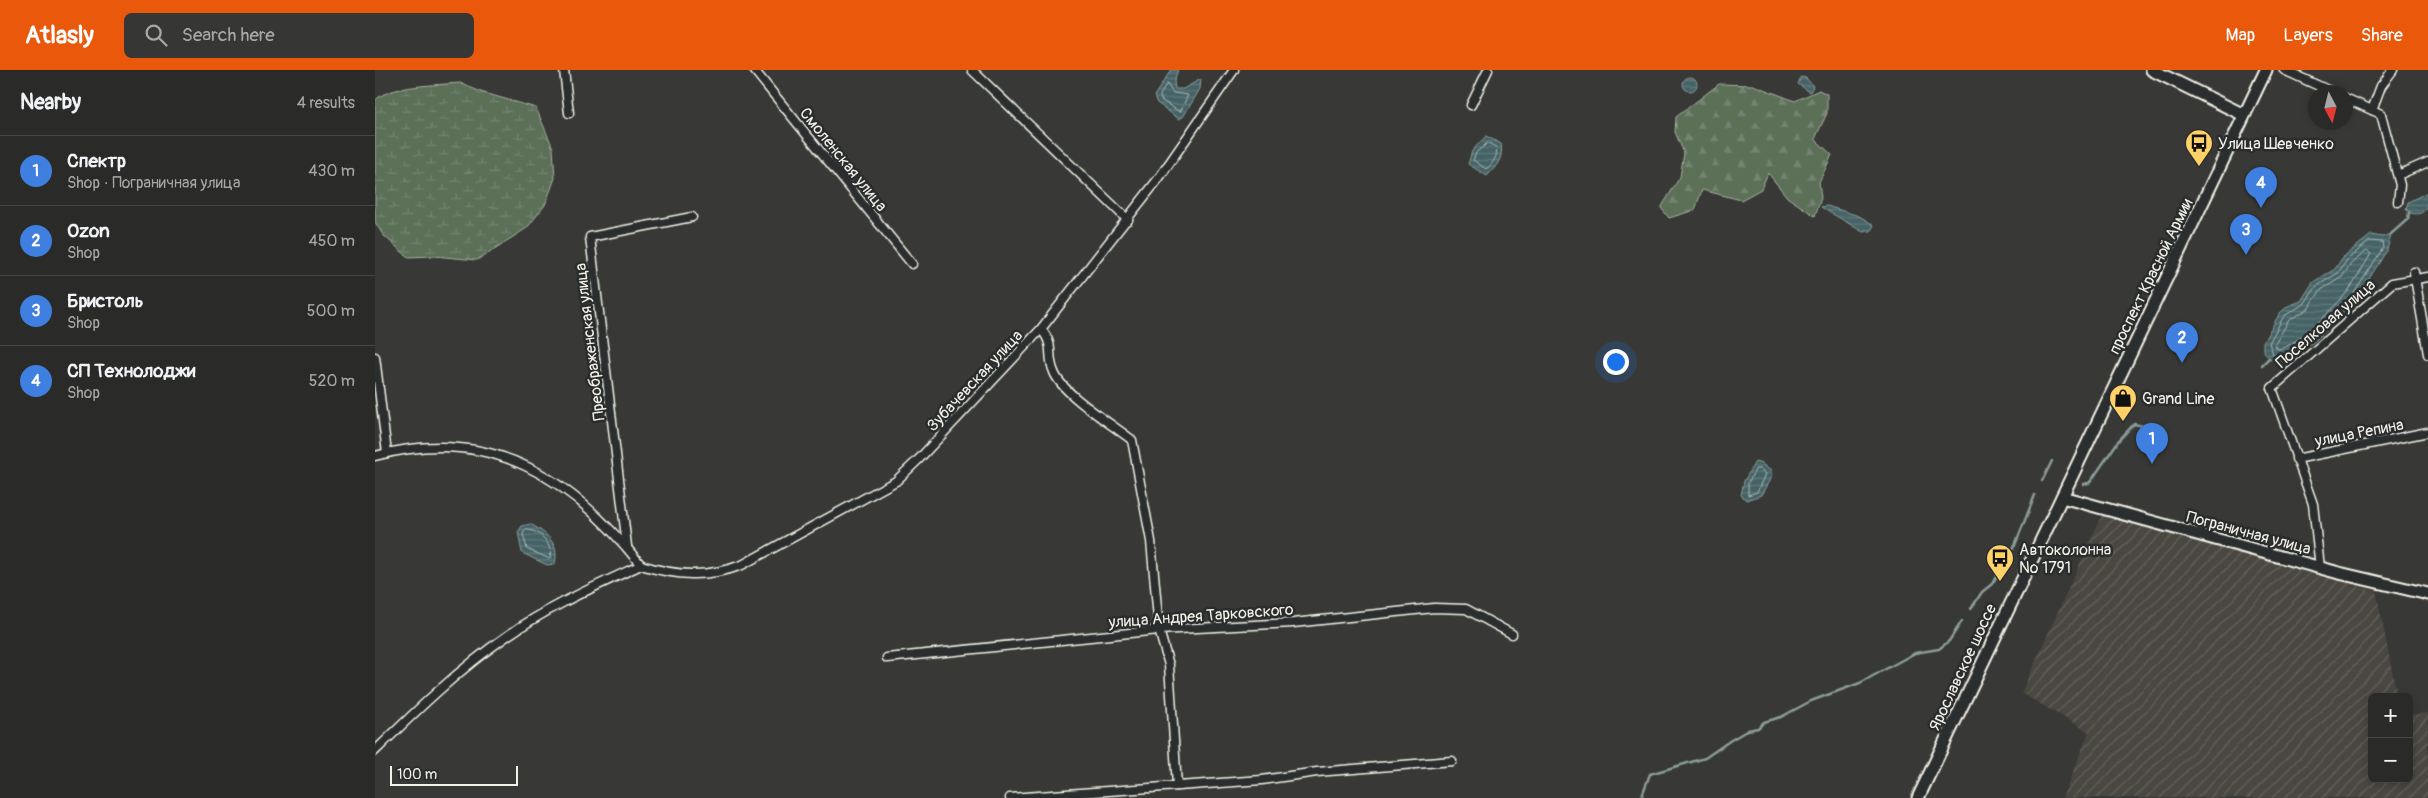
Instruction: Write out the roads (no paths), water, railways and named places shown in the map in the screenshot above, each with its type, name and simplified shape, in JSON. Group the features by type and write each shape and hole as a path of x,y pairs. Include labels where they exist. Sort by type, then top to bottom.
{"main road":[{"path":"2152,70 2244,115"},
{"name":"проспект Красной Армии","path":"2062,497 2266,70"},
{"name":"Пограничная улица","path":"2062,497 2320,568 2428,594"},
{"name":"Ярославское шоссе","path":"1918,798 2062,497"}],"street":[{"path":"564,70 569,113"},
{"name":"Смоленская улица","path":"754,70 912,264"},
{"path":"972,70 1128,220"},
{"name":"Зубачевская улица","path":"641,565 665,573 697,576 729,570 875,494 902,476 1041,329 1128,220 1234,70"},
{"path":"1471,105 1488,70"},
{"path":"2284,70 2317,85"},
{"path":"2372,110 2381,86 2393,70"},
{"path":"2353,102 2381,114 2400,185 2398,202"},
{"path":"2398,175 2428,162"},
{"name":"Преображенская улица","path":"627,546 590,237 693,217"},
{"path":"2414,275 2428,354"},
{"name":"Поселковая улица","path":"2296,459 2272,388 2392,283 2414,275 2428,277"},
{"path":"1041,329 1050,340 1053,371 1063,387 1132,440 1151,542 1159,630 1169,665 1177,786"},
{"path":"375,357 387,452"},
{"name":"улица Репина","path":"2296,459 2428,432"},
{"path":"375,456 387,452 446,446 470,448 499,456 538,471 573,493 627,546 641,565 576,596 508,635 456,675 375,751"},
{"path":"2296,459 2313,504 2320,568"},
{"name":"улица Андрея Тарковского","path":"887,658 1159,630 1293,623 1434,608 1467,609 1512,634"},
{"path":"1010,798 1177,786 1453,761"}],"water":[{"path":"1171,70 1178,70 1174,81 1175,89 1183,89 1201,79 1200,89 1183,117 1179,119 1157,103 1154,96"},
{"path":"1687,77 1693,77 1697,84 1693,91 1687,91 1683,87 1683,81"},
{"path":"1801,77 1806,78 1813,86 1810,92 1798,84"},
{"path":"1486,136 1501,144 1502,149 1499,162 1487,176 1468,164 1472,151"},
{"path":"2428,192 2427,206 2423,212 2415,214 2410,213 2406,209 2408,202"},
{"path":"1827,206 1859,216 1874,225 1871,231 1863,232 1821,207"},
{"path":"2391,234 2387,250 2357,298 2316,340 2292,357 2279,363 2269,358 2263,350 2263,342 2280,313 2288,306 2301,301 2313,282 2335,269 2343,257 2371,235 2382,237"},
{"path":"1755,462 1762,464 1771,471 1772,476 1761,495 1746,500 1741,495 1744,481"},
{"path":"530,524 542,531 551,540 556,551 555,564 547,565 522,553 518,532 522,526"}],"waterway":[{"path":"2391,234 2408,219 2409,212"},
{"path":"2262,365 2269,358"},
{"path":"2084,484 2089,483 2119,440 2134,424 2143,426 2151,423"},
{"path":"2042,481 2052,461"},
{"path":"1971,609 1982,592 1992,584 2015,545 2035,495"},
{"path":"1641,798 1650,774 1705,758 1748,730 1758,728 1764,722 1781,717 1811,701 1860,683 1915,653 1939,649 1949,641 1962,621"}],"place":[{"name":"Улица Шевченко","path":"2199,167"},
{"name":"СП Технолоджи","path":"2261,208"},
{"name":"Бристоль","path":"2246,255"},
{"name":"Ozon","path":"2182,363"},
{"name":"Grand Line","path":"2123,422"},
{"name":"Спектр","path":"2152,464"},
{"name":"Автоколонна № 1791","path":"2000,582"}]}
